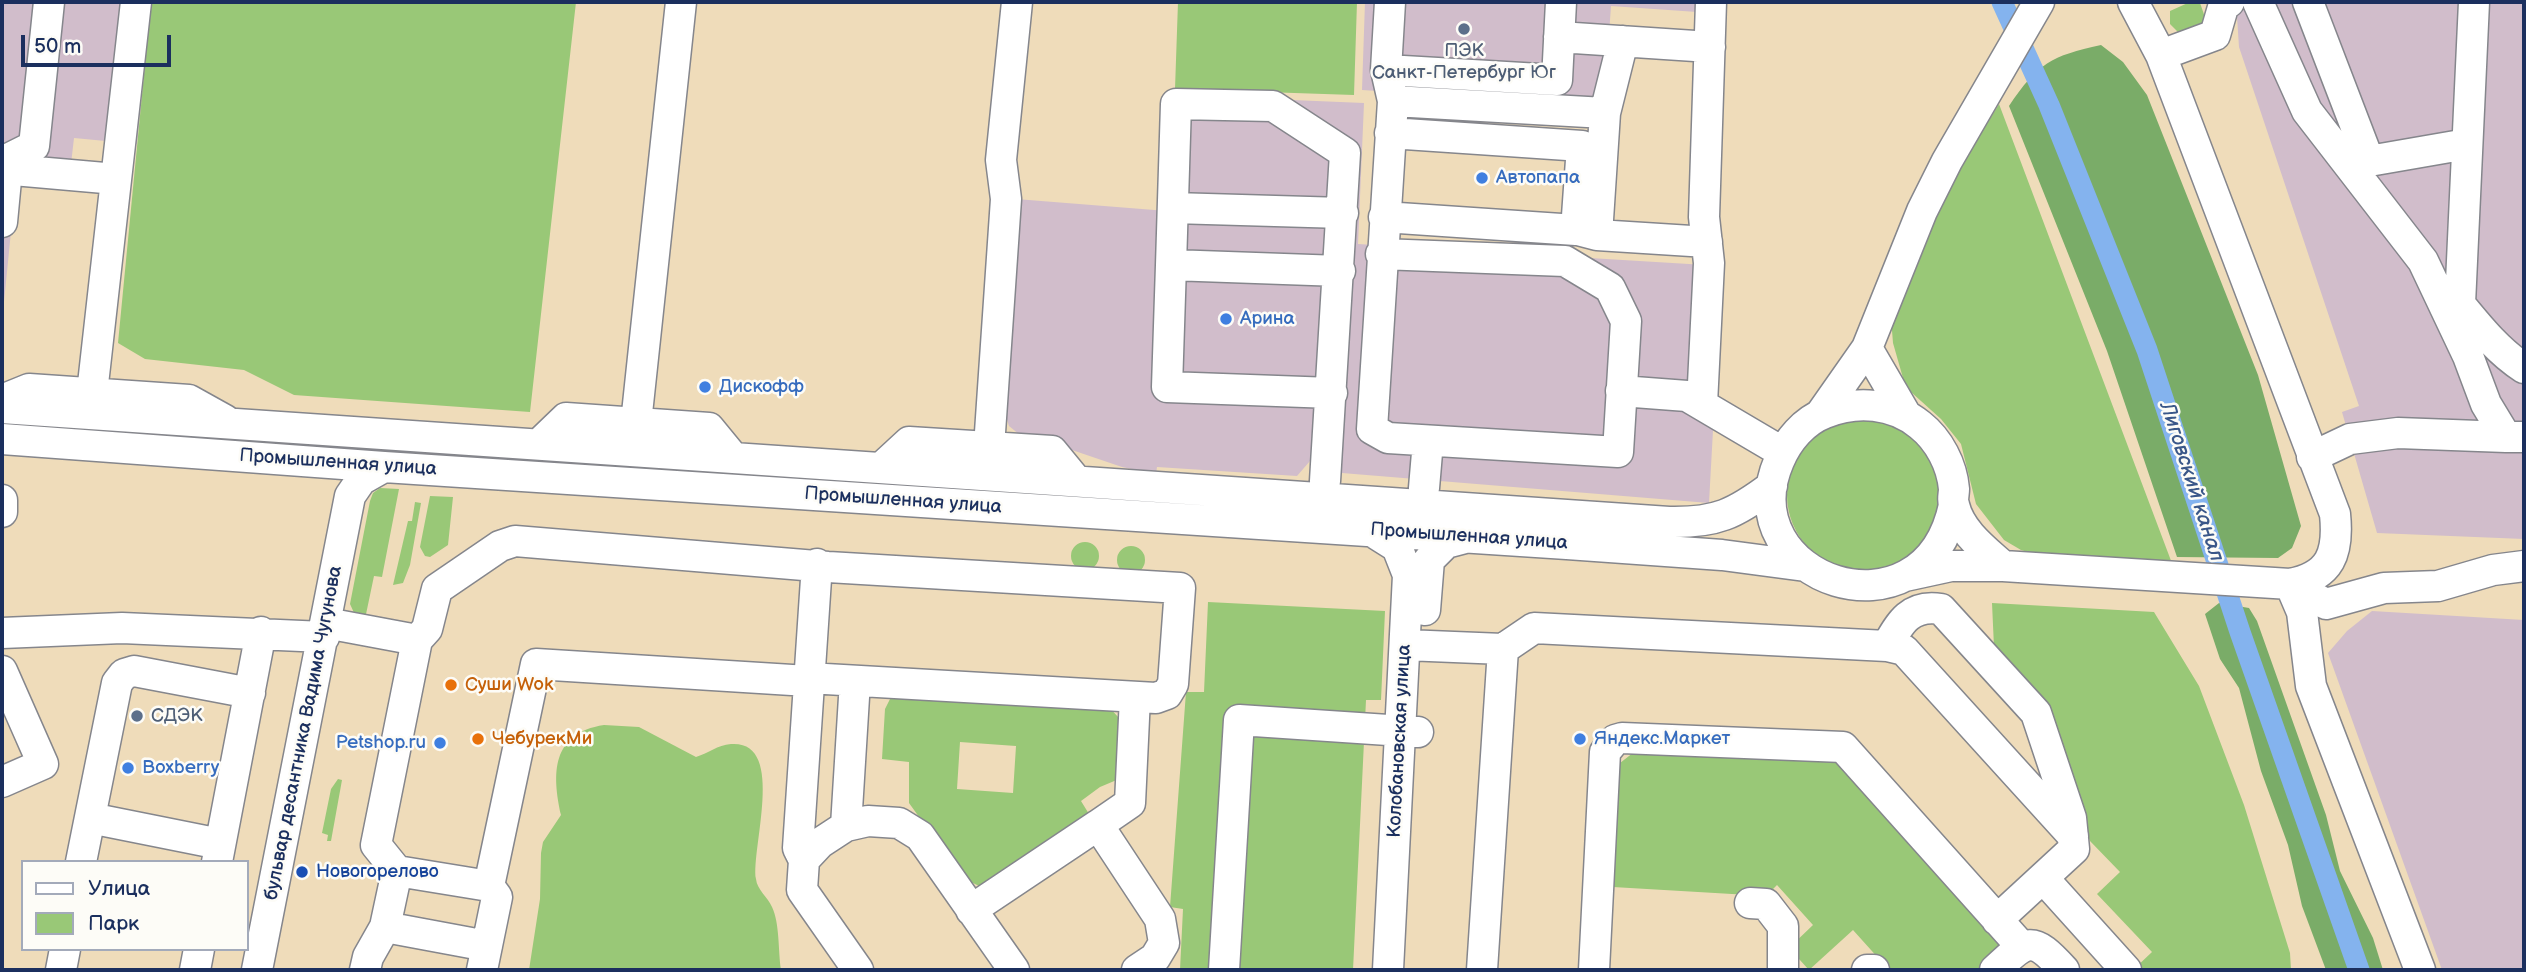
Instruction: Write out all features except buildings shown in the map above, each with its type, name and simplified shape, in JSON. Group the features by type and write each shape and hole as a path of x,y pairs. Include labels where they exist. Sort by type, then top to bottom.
{"street":[{"path":"2,222 8,159 34,146 49,2"},
{"path":"92,393 136,2"},
{"path":"636,423 681,2"},
{"path":"989,447 1006,199 1001,160 1017,2"},
{"path":"1381,254 1565,261 1609,288 1626,321 1618,452 1388,438 1372,429 1381,254 1393,101 1386,70 1390,2"},
{"path":"1386,70 1557,80 1561,2"},
{"path":"1702,404 1709,263 1704,216 1711,2"},
{"path":"1906,415 1872,405 1845,406 1820,415 1799,431 1782,452 1772,486 1772,504 1782,538 1805,566 1836,583 1871,587 1951,566 2003,566 2290,584 2304,581 2327,566 2337,542 2334,514 2161,55 2133,2"},
{"path":"2161,55 2215,35 2224,4 2229,2"},
{"path":"2258,2 2307,111 2360,164 2423,261 2468,356 2486,404 2515,437"},
{"path":"2308,2 2360,164"},
{"path":"2460,304 2474,2"},
{"path":"1820,415 1867,348 1922,211 1991,81 2037,6"},
{"path":"1559,37 1710,47"},
{"path":"1586,232 1605,113 1623,41"},
{"path":"1393,101 1605,113"},
{"path":"1332,393 1167,387 1176,104 1273,106 1345,153 1332,393 1320,488 1442,489 1468,507"},
{"path":"1390,133 1581,146 1586,232"},
{"path":"2360,164 2467,144"},
{"path":"5,170 116,179"},
{"path":"1173,208 1343,213"},
{"path":"1384,217 1707,242"},
{"path":"2423,261 2511,360 2524,368"},
{"path":"1171,265 1340,271"},
{"path":"1867,348 1906,415 1927,432 1943,453 1954,487 1950,523 1933,554 1905,576"},
{"path":"2,400 29,389 189,400 232,424"},
{"path":"1622,391 1687,396 1782,452"},
{"name":"Промышленная улица","path":"2,408 1075,479 1320,488 1468,507 1700,523 1728,516 1772,486"},
{"path":"540,443 566,418 709,428 732,456"},
{"path":"2312,457 2350,439 2398,433 2515,437"},
{"name":"Промышленная улица","path":"2,439 318,463 1369,530 1722,555 1805,566"},
{"path":"1424,488 1427,441"},
{"path":"883,466 909,442 989,447 1052,452 1075,479"},
{"path":"318,463 338,478 350,496 361,480 384,467"},
{"name":"бульвар десантника Вадима Чугунова","path":"257,970 350,496"},
{"path":"2,500 2,512"},
{"path":"1954,505 1970,536 2003,566"},
{"name":"Колобановская улица","path":"1369,530 1390,541 1404,559 1408,575 1414,645"},
{"name":"Колобановская улица","path":"1408,970 1410,731 1414,645 1429,559 1446,543 1468,537"},
{"path":"385,927 484,958 498,897 489,886 397,871 376,845 417,640 427,629 437,589 506,542 817,564 828,567 1180,588 1173,684 1167,694 1156,698 536,664 489,886"},
{"path":"817,564 797,848 804,860 802,890 858,970"},
{"path":"2290,584 2326,604 2384,589 2438,586 2493,570 2524,566"},
{"path":"2290,584 2301,612 2311,686 2420,970"},
{"path":"1887,646 1907,615 1931,607 1941,609 2036,713 2071,818 2078,849"},
{"path":"2,633 122,628 261,632 325,630 417,640"},
{"path":"1414,645 1503,649 1534,628 1887,646 1904,650 2078,849"},
{"path":"90,818 219,853 261,632"},
{"path":"1482,970 1503,649"},
{"path":"2,671 43,764 2,782"},
{"path":"81,860 117,683 124,674 134,671 250,693"},
{"path":"846,826 855,681"},
{"path":"971,910 1129,803 1135,697"},
{"path":"1224,970 1239,720 1410,731"},
{"name":"Колобановская улица","path":"1388,970 1410,731"},
{"path":"1594,970 1605,752 1615,740 1622,738 1843,747 2021,946"},
{"path":"804,860 820,844 846,826 868,821 899,823 920,836 1014,970"},
{"path":"1097,825 1160,919 1169,943 1155,958 1137,970"},
{"path":"1997,920 2078,849"},
{"path":"365,970 368,957 385,927 397,871"},
{"path":"2043,878 2126,970"},
{"path":"1749,902 1766,904 1783,926 1783,970"},
{"path":"1995,970 2021,946 2031,943 2043,947 2064,970"},
{"path":"61,970 65,951"},
{"path":"195,970 199,951"},
{"path":"1867,970 1874,970"}],"shaded area":[{"path":"2,2 151,2 137,144 74,138 71,164 18,161 2,322"},
{"path":"1365,2 1698,2 1697,12 1611,6 1604,105 1362,90"},
{"path":"2236,2 2524,2 2524,539 2377,533 2342,412 2359,406 2239,47"},
{"path":"1172,95 1364,103 1358,244 1722,266 1709,503 1342,473 1336,463 1310,461 1297,476 1157,467 1156,474 1122,467 1069,449 1031,444 1009,426 1002,404 1016,199 1167,211"},
{"path":"2372,611 2524,620 2524,970 2442,970 2328,653 2347,631"}],"green space":[{"path":"151,2 576,2 530,412 294,395 244,370 145,359 118,343"},
{"path":"1178,2 1357,2 1354,95 1175,89"},
{"path":"2190,2 2200,3 2206,20 2200,26 2180,34 2170,24 2170,11"},
{"path":"2101,45 2123,62 2147,95 2258,375 2301,526 2292,548 2278,558 2177,557 2107,351 2009,106 2029,80 2047,64 2070,53"},
{"path":"1999,104 2173,566 2052,559 2021,550 2004,540 1976,504 1961,444 1941,419 1911,392 1903,378 1893,343 1891,318 1946,190"},
{"path":"1863,419 1892,424 1917,441 1934,466 1939,495 1934,524 1917,549 1892,566 1863,571 1834,566 1809,549 1792,524 1787,495 1792,466 1809,441 1834,424"},
{"path":"380,488 399,489 382,577 374,576 365,619 355,615 350,604 370,501 373,493"},
{"path":"430,496 453,497 448,545 430,557 425,556 420,547"},
{"path":"415,502 421,503 410,565 403,583 393,585 408,521 412,521"},
{"path":"1085,542 1095,546 1099,556 1095,566 1085,570 1075,566 1071,556 1075,546"},
{"path":"1131,546 1141,550 1145,560 1141,570 1131,574 1121,570 1117,560 1121,550"},
{"path":"1208,602 1385,611 1381,700 1366,700 1353,970 1180,970 1183,909 1170,907 1186,692 1204,692"},
{"path":"1992,603 2154,612 2199,686 2244,805 2290,953 2291,970 2133,970 2152,952 2097,894 2120,872 2090,841 2043,702 1994,647"},
{"path":"2219,603 2249,608 2257,621 2326,815 2340,871 2373,938 2383,970 2326,970 2302,906 2288,845 2261,771 2239,688 2220,659 2205,614"},
{"path":"891,697 1108,706 1119,718 1119,779 1100,787 1081,801 1089,814 989,884 979,886 963,878 909,803 909,762 882,759 885,709","holes":["960,742 1016,746 1013,793 957,789"]},
{"path":"604,725 639,727 696,757 731,744 748,747 758,759 763,798 756,879 775,914 781,970 529,970 540,899 543,842 561,815 556,785 559,758 574,737 587,729"},
{"path":"1638,749 1844,760 2005,942 1986,970 1889,970 1853,930 1809,970 1789,948 1813,925 1777,885 1766,896 1613,887 1620,763"},
{"path":"338,779 342,780 331,841 327,841 328,835 322,833 331,789"}],"waterway":[{"name":"Лиговский канал","path":"2002,2 2049,105 2147,350 2240,632 2359,970"}],"place":[{"name":"ПЭК Санкт-Петербург Юг","path":"1464,29"},
{"name":"Автопапа","path":"1482,178"},
{"name":"Арина","path":"1226,319"},
{"name":"Дискофф","path":"705,387"},
{"name":"Суши Wok","path":"451,685"},
{"name":"СДЭК","path":"137,716"},
{"name":"ЧебурекМи","path":"478,739"},
{"name":"Яндекс.Маркет","path":"1580,739"},
{"name":"Petshop.ru","path":"440,743"},
{"name":"Boxberry","path":"128,768"},
{"name":"Новогорелово","path":"302,872"}]}
